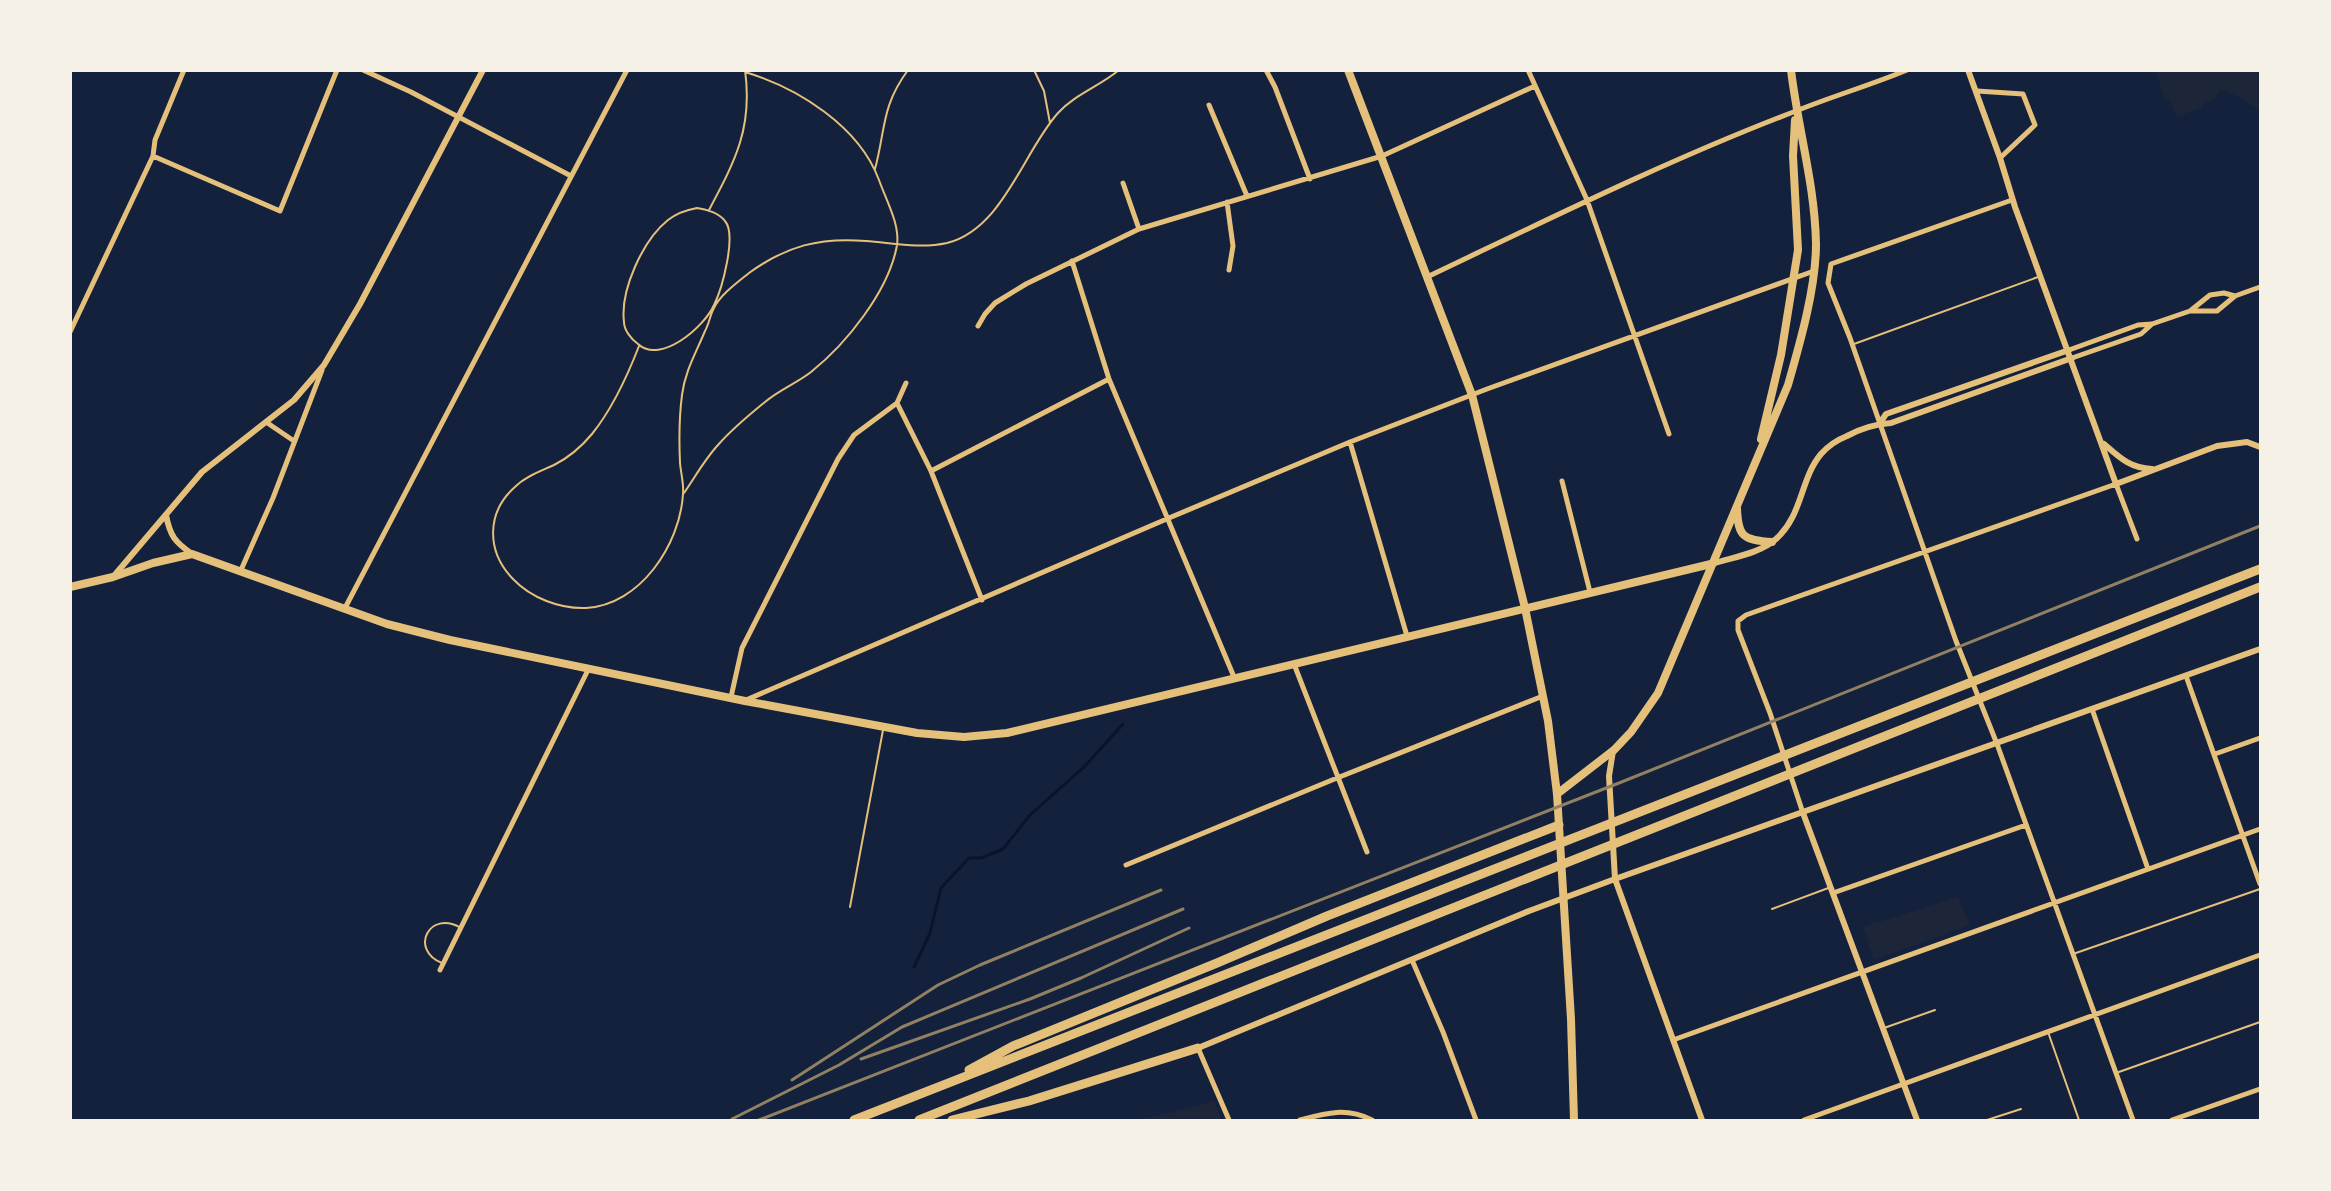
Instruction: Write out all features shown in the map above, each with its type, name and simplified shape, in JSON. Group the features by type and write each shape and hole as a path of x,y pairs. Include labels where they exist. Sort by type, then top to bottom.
{"highway":[{"path":"854,1120 2260,569"},
{"path":"919,1120 2260,587"},
{"path":"931,1090 1013,1046 1327,916 1559,825"},
{"path":"952,1120 1050,1095 1198,1048"}],"main road":[{"path":"1348,70 1472,395 1525,608 1543,696 1557,797 1574,1120"},
{"path":"1557,797 1614,750 1631,732 1658,693 1676,655 1711,564 1788,385 1814,271 1816,247 1813,203 1791,70"},
{"path":"1757,455 1781,355 1795,278 1798,250 1793,156 1796,111"},
{"path":"1737,505 1740,532 1753,541 1772,542"},
{"path":"70,587 192,554 397,628 745,701 883,727 943,736 983,736 1007,733 1711,564"}],"street":[{"path":"70,332 153,156 155,140 184,70"},
{"path":"153,156 280,212 337,70"},
{"path":"363,70 411,92 571,176"},
{"path":"241,570 324,365 360,304 483,70"},
{"path":"345,608 627,70"},
{"path":"1266,70 1275,87 1310,179"},
{"path":"1528,70 1587,200 1669,434"},
{"path":"1427,277 1587,200 1796,111 1907,70"},
{"path":"1968,70 2000,158 2012,200 2137,539"},
{"path":"978,326 995,303 1026,284 1139,230 1382,156 1535,86"},
{"path":"1977,91 2023,94 2035,125 2000,158"},
{"path":"1209,105 1247,196"},
{"path":"1123,183 1139,230"},
{"path":"2012,200 1831,264 1828,283 1880,423 1956,641 1997,744 2133,1120"},
{"path":"1227,202 1233,246 1229,270"},
{"path":"1072,261 1109,379 1234,677"},
{"path":"745,701 1350,442 1472,395 1814,271"},
{"path":"1880,423 1886,414 2138,325 2152,324 2190,311 2217,311 2235,296 2260,286"},
{"path":"2190,311 2210,295 2224,293 2235,296"},
{"path":"1711,564 1754,551 1772,542 1790,523 1820,454 1842,438 1880,423 1891,423 2141,334 2152,324"},
{"path":"113,577 202,472 294,400 324,365"},
{"path":"931,471 1109,379"},
{"path":"731,697 742,648 838,459 854,435 897,403 906,383"},
{"path":"1970,385 1972,393"},
{"path":"897,403 931,471 982,600"},
{"path":"266,422 294,441"},
{"path":"1350,442 1407,636"},
{"path":"1917,1120 1803,813 1770,713 1738,630 1738,621 1746,615 2217,446 2247,442 2260,447"},
{"path":"2103,444 2137,468 2156,469"},
{"path":"1562,481 1590,592"},
{"path":"166,515 169,530 177,543 192,554"},
{"path":"1229,1120 1198,1048 1615,879 2260,649"},
{"path":"1294,664 1367,852"},
{"path":"440,970 589,668"},
{"path":"2186,675 2260,884"},
{"path":"1126,865 1543,696"},
{"path":"2092,709 2148,869"},
{"path":"2215,754 2260,738"},
{"path":"1614,750 1610,778 1615,879 1702,1120"},
{"path":"1832,890 2026,825"},
{"path":"1673,1040 2260,828"},
{"path":"1804,1120 2260,955"},
{"path":"1412,960 1443,1032 1476,1120"},
{"path":"2172,1120 2260,1089"},
{"path":"1300,1120 1349,1112 1372,1120"}],"lane":[{"path":"875,169 884,116 899,82 908,70"},
{"path":"1034,70 1044,92 1050,123"},
{"path":"639,346 624,382 593,434 577,450 558,463 517,484 502,501 496,514 492,529 493,544 507,572 519,585 548,602 567,607 588,608 622,598 635,589 667,548 678,523 683,495 679,441 682,392 687,371 707,329 714,305 729,251 730,235 726,221 709,210 697,208 682,211 666,222 644,249 637,262 628,289 623,322 627,332 639,346 651,350 667,348 698,328 714,305 745,276 765,262 806,243 839,240 897,245 948,242 967,234 1001,201 1050,123 1061,110 1119,70"},
{"path":"683,495 718,445 767,400 812,371 849,334 879,292 897,245 893,219 875,169 854,139 830,115 761,77 745,71 747,104 741,143 735,160 709,210"},
{"path":"1852,345 2041,276"},
{"path":"850,907 883,727"},
{"path":"2073,954 2260,889"},
{"path":"1772,909 1832,890"},
{"path":"442,964 433,960 427,952 424,943 427,933 433,926 442,922 452,923 460,928"},
{"path":"1884,1028 1935,1010"},
{"path":"2116,1073 2260,1022"},
{"path":"2048,1032 2079,1120"},
{"path":"1987,1120 2021,1109"}],"shaded area":[{"path":"2155,71 2260,71 2260,111 2244,99 2223,90 2219,91 2215,99 2203,104 2203,107 2177,117 2169,99 2165,99"},
{"path":"1958,897 1970,925 1874,960 1863,927"},
{"path":"1214,1101 1222,1120 1139,1120"}],"waterway":[{"path":"914,967 930,933 941,888 969,858 981,858 1003,849 1030,815 1084,767 1123,724"}],"railway":[{"path":"759,1120 1619,783 2260,526"},
{"path":"792,1080 938,985 980,965 1161,890"},
{"path":"732,1119 839,1065 902,1027 1183,909"},
{"path":"861,1059 1030,999 1189,928"}]}
